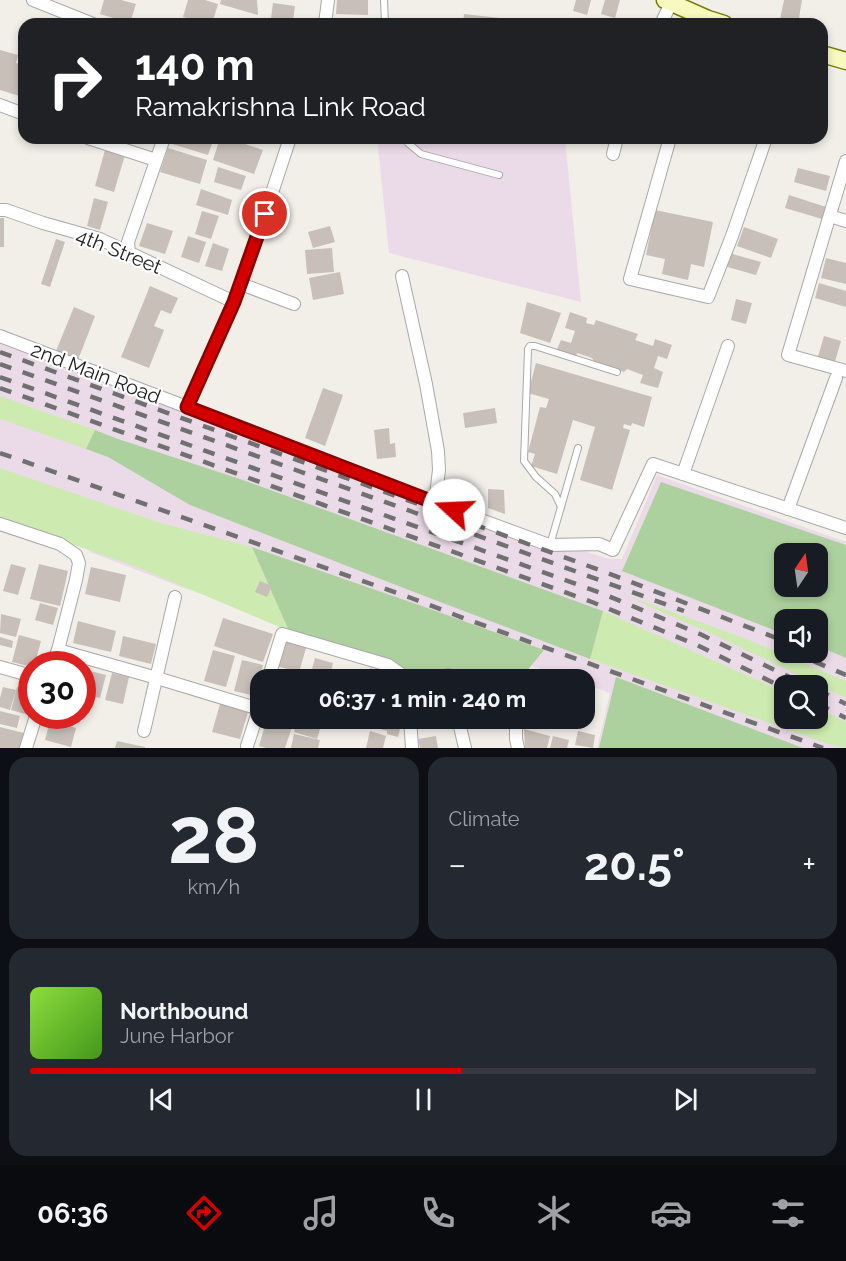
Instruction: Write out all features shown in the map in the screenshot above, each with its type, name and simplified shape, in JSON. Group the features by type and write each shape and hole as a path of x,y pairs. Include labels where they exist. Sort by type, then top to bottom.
{"street":[{"path":"33,0 78,18"},
{"path":"326,18 328,0"},
{"path":"663,18 668,1 701,18"},
{"path":"828,56 846,61"},
{"path":"0,105 18,112"},
{"path":"107,144 156,160"},
{"path":"129,253 128,242 162,144"},
{"path":"187,407 241,284 288,144"},
{"path":"613,154 616,144"},
{"path":"668,144 630,279 708,297 764,144"},
{"path":"788,508 841,375 788,355 846,161"},
{"name":"4th Street","path":"0,210 100,238 234,302"},
{"path":"830,216 846,221"},
{"path":"402,276 426,384 438,452 439,470 435,503"},
{"path":"241,284 294,304"},
{"name":"2nd Main Road","path":"0,336 549,545 600,544 613,550 653,464 683,474"},
{"path":"728,346 683,474 846,528"},
{"path":"0,524 60,544 76,555 79,563 76,580 58,650 250,703"},
{"path":"144,731 175,597"},
{"path":"271,669 282,634 388,665 394,669"},
{"path":"0,667 18,672"},
{"path":"26,748 32,729"},
{"path":"249,747 254,729"},
{"path":"411,729 412,748"},
{"path":"461,729 465,748"},
{"path":"516,729 518,748"}],"lane":[{"path":"384,0 385,18"},
{"path":"409,144 421,154 499,175"},
{"path":"561,507 555,494 536,477 524,461 528,349 530,346 536,346 617,372"},
{"path":"549,545 578,448"}],"shaded area":[{"path":"378,144 566,144 581,302 389,253"},
{"path":"0,342 609,559 622,559 657,475 846,542 846,748 597,748 610,693 595,688 595,669 541,669 517,661 411,664 181,587 90,552 60,530 0,508"}],"green space":[{"path":"0,396 95,430 86,449 0,419"},
{"path":"95,430 240,479 603,611 590,659 190,505 108,457 86,449"},
{"path":"0,468 161,523 252,547 289,631 137,567 0,519"},
{"path":"661,482 846,545 846,658 828,650 828,609 774,609 774,630 622,571"},
{"path":"252,547 544,650 529,669 403,669 289,631"},
{"path":"631,597 774,651 774,663 803,663 846,681 846,698 828,689 828,675 798,675"},
{"path":"603,611 774,688 774,725 590,659"},
{"path":"616,677 803,748 599,748"},
{"path":"828,713 846,722 846,748 786,729 828,729"}],"building":[{"path":"104,0 121,0 136,4 132,18 113,18 100,14"},
{"path":"188,0 205,0 218,4 214,18 183,17"},
{"path":"221,0 257,0 258,15 220,4"},
{"path":"337,0 368,0 368,15 336,14"},
{"path":"576,0 591,0 587,15 573,11"},
{"path":"605,0 620,0 615,18 601,14"},
{"path":"784,0 802,0 799,18 780,18"},
{"path":"273,3 295,6 293,18 271,18"},
{"path":"464,14 500,18 464,18"},
{"path":"0,50 18,55 16,63 18,64 18,95 0,90"},
{"path":"172,144 212,144 208,155"},
{"path":"218,144 245,144 263,150 254,174 213,160"},
{"path":"168,148 207,160 200,184 160,172"},
{"path":"105,150 125,155 114,192 95,186"},
{"path":"218,167 246,176 241,190 214,182"},
{"path":"798,168 830,176 826,191 794,182"},
{"path":"201,189 232,200 228,215 196,205"},
{"path":"789,195 826,207 822,219 785,208"},
{"path":"94,198 108,202 100,230 87,226"},
{"path":"655,210 713,222 704,267 691,264 688,280 662,274 665,259 646,255"},
{"path":"202,211 219,216 211,239 195,234"},
{"path":"0,218 4,218 4,247 0,247"},
{"path":"147,223 173,231 165,254 139,246"},
{"path":"330,226 335,242 313,248 308,232"},
{"path":"744,227 778,239 771,258 737,246"},
{"path":"188,236 206,242 199,263 181,257"},
{"path":"56,239 65,242 50,287 41,284"},
{"path":"213,243 229,249 222,271 205,266"},
{"path":"332,248 334,272 307,274 305,250"},
{"path":"729,253 761,262 756,275 724,266"},
{"path":"826,258 846,263 846,284 821,278"},
{"path":"340,272 344,294 313,300 309,278"},
{"path":"819,283 846,291 846,307 815,298"},
{"path":"150,286 178,298 171,314 161,310 154,326 164,330 149,368 121,357"},
{"path":"736,299 752,303 746,324 731,320"},
{"path":"527,302 561,313 550,343 520,333"},
{"path":"74,307 95,316 78,360 56,351"},
{"path":"570,312 587,318 586,323 594,325 596,320 638,334 635,340 653,346 655,339 672,345 667,359 658,356 654,368 663,372 658,388 640,383 643,375 627,369 624,372 594,361 592,358 577,353 576,357 557,349 561,340 571,343 575,331 565,328"},
{"path":"824,336 841,341 834,365 817,360"},
{"path":"536,363 652,397 644,427 632,423 631,426 624,424 623,428 630,430 612,490 580,480 595,427 573,420 557,474 531,466 535,454 528,452 540,407 546,408 549,399 528,393"},
{"path":"323,388 343,395 325,446 305,438"},
{"path":"495,408 497,423 465,428 463,413"},
{"path":"389,428 390,444 395,443 396,457 377,459 374,430"},
{"path":"488,489 504,490 505,514 488,508"},
{"path":"459,492 478,493 476,508 456,501"},
{"path":"11,564 26,568 18,595 3,591"},
{"path":"39,564 68,571 60,606 30,599"},
{"path":"91,567 126,575 120,602 85,594"},
{"path":"260,581 272,586 267,597 255,592"},
{"path":"40,603 58,608 53,625 35,620"},
{"path":"1,614 21,619 16,637 0,633"},
{"path":"223,618 273,634 263,662 214,646"},
{"path":"78,621 116,631 111,652 73,643"},
{"path":"19,635 41,641 38,651 18,651 18,664 12,662"},
{"path":"123,636 156,644 151,664 119,656"},
{"path":"0,637 13,641 12,648 0,645"},
{"path":"284,639 307,645 300,669 276,666"},
{"path":"213,650 235,656 226,687 204,681"},
{"path":"315,658 333,663 332,669 312,669"},
{"path":"242,660 263,665 262,669 250,669 250,695 234,691"},
{"path":"96,672 106,675 100,698 96,697"},
{"path":"112,673 129,677 123,704 105,700"},
{"path":"3,687 16,690 10,710 0,707"},
{"path":"17,687 18,687 18,712 11,710"},
{"path":"220,704 248,712 240,739 212,732"},
{"path":"0,711 18,716 17,728 0,724"},
{"path":"0,727 24,733 20,748 0,748"},
{"path":"48,729 76,729 71,747 45,740"},
{"path":"264,729 291,729 285,748 259,746"},
{"path":"295,729 320,729 317,739 294,732"},
{"path":"380,729 400,729 398,737 387,734 387,731"},
{"path":"524,729 550,736 547,748 525,748"},
{"path":"370,731 386,736 383,748 366,748"},
{"path":"578,731 595,735 593,748 575,745"},
{"path":"294,734 320,740 318,748 291,748"},
{"path":"436,736 438,748 420,748 418,739"},
{"path":"553,736 569,740 567,748 550,748"},
{"path":"117,741 145,747 145,748 115,748"}],"railway":[{"path":"0,352 605,572 774,637"},
{"path":"0,364 684,611"},
{"path":"0,377 601,593 700,634 785,675"},
{"path":"0,388 592,602 697,645 774,683"},
{"path":"0,453 411,598 823,748"},
{"path":"818,663 846,675"},
{"path":"828,695 846,704"},
{"path":"828,709 846,718"}],"route":[{"path":"265,214 234,302 187,407 454,510"}]}
